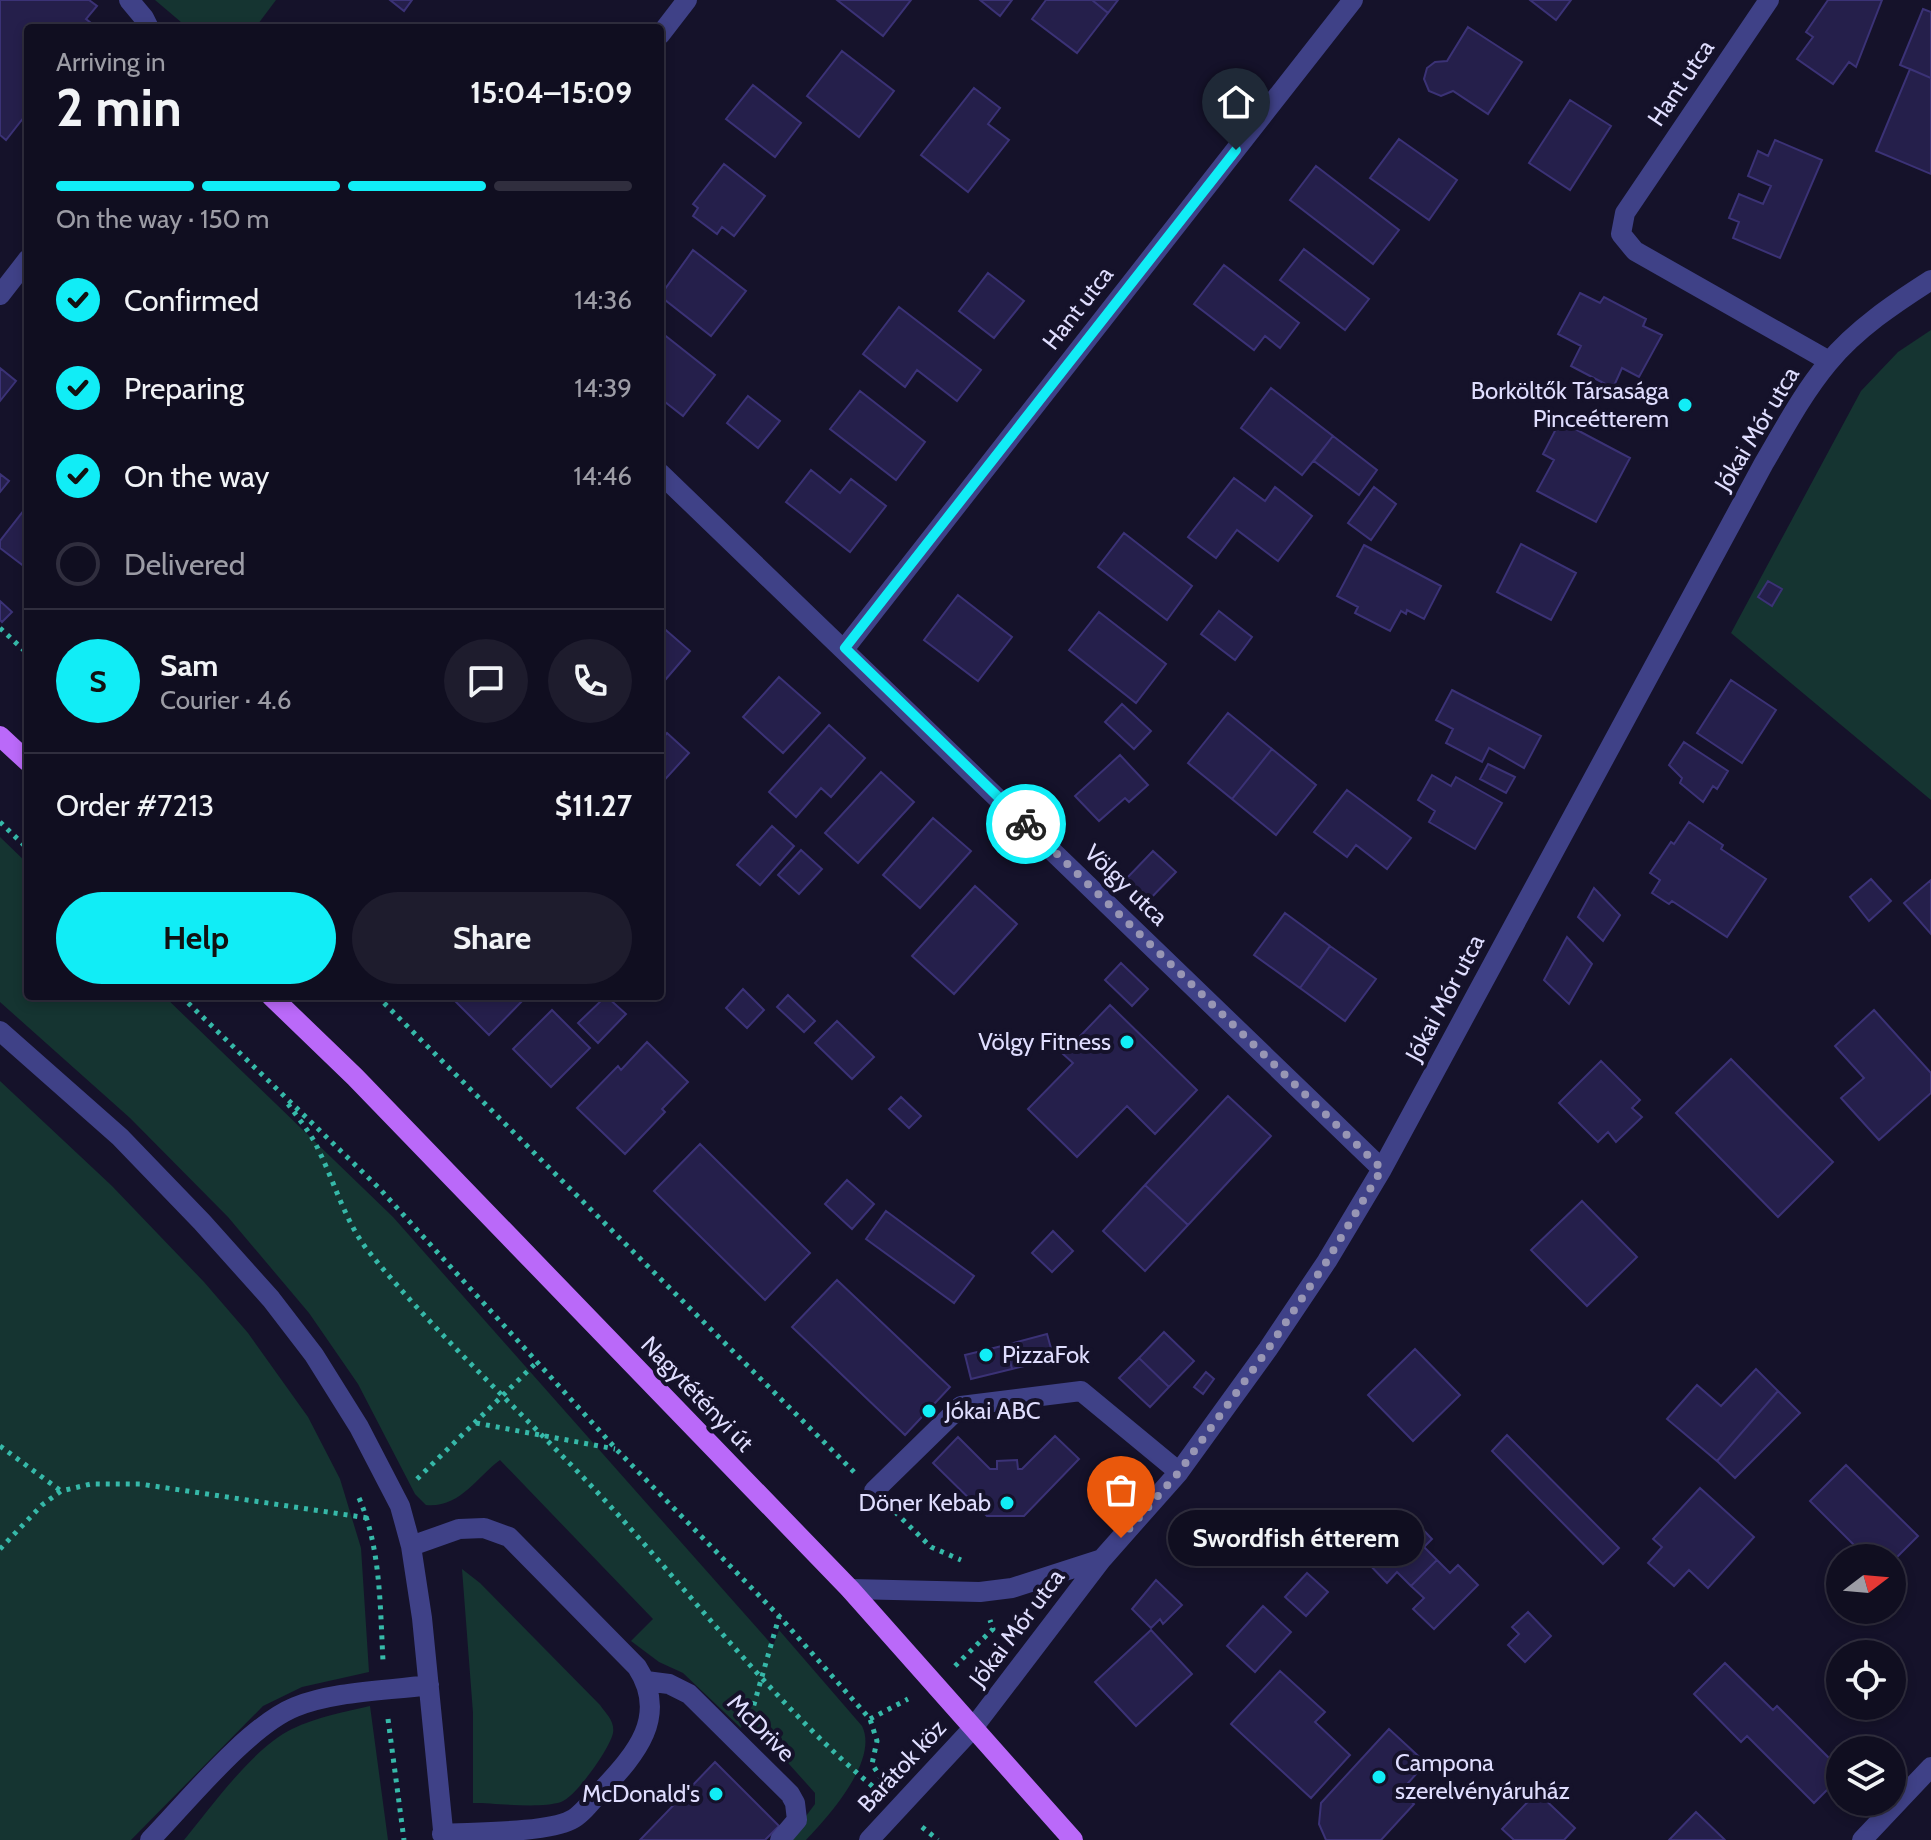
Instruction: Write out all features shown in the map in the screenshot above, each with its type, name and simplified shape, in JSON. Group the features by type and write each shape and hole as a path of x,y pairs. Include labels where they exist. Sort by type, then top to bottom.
{"main road":[{"path":"0,736 24,758"},
{"name":"Nagytétényi út","path":"275,1000 355,1077 850,1589 1068,1838"}],"street":[{"path":"129,0 147,24"},
{"path":"664,30 687,0"},
{"name":"Hant utca","path":"845,648 1353,0"},
{"name":"Hant utca","path":"1769,0 1625,213 1621,234 1635,251 1829,361"},
{"path":"0,295 24,264"},
{"name":"Jókai Mór utca","path":"973,1728 1102,1559 1179,1472 1327,1261 1382,1169 1795,410 1829,361 1863,328 1931,280"},
{"name":"Völgy utca","path":"664,477 1382,1169"},
{"path":"0,1031 120,1137 202,1222 271,1299 314,1355 351,1415 400,1506 411,1546 429,1685 443,1837 554,1833 573,1820 627,1764 647,1730 651,1702 646,1681 637,1667 509,1537 484,1528 459,1529 411,1546"},
{"path":"874,1491 961,1406 1081,1391 1179,1472"},
{"path":"850,1589 980,1592 1012,1588 1102,1559"},
{"name":"McDrive","path":"646,1681 669,1684 689,1694 743,1744 790,1794 795,1803 797,1820 780,1840"},
{"path":"150,1840 255,1733 276,1716 298,1706 334,1697 429,1685"},
{"name":"Barátok köz","path":"869,1840 973,1728"},
{"path":"1862,1840 1931,1767"}],"path":[{"path":"0,628 24,650"},
{"path":"0,822 24,845"},
{"path":"185,1000 379,1188 617,1450 779,1616 870,1719 877,1741 872,1764 900,1809"},
{"path":"381,1000 931,1547 970,1563 993,1629 935,1685 870,1719"},
{"path":"280,1093 317,1146 342,1206 368,1250 502,1397 609,1505 840,1760 900,1809"},
{"path":"0,1549 42,1505 61,1491 91,1484 140,1484 368,1518 400,1506 416,1480 538,1361"},
{"path":"475,1423 617,1450"},
{"path":"0,1446 61,1491"},
{"path":"357,1493 368,1518 379,1587 385,1691 404,1840"},
{"path":"743,1744 779,1616"}],"green space":[{"path":"155,0 276,0 258,24 183,24"},
{"path":"1931,330 1931,800 1731,633 1861,391 1898,352"},
{"path":"0,837 24,860 24,1000 168,1000 393,1217 773,1646 779,1630 862,1726 864,1755 858,1771 827,1817 806,1840 788,1840 815,1804 815,1793 745,1715 741,1728 683,1673 659,1662 631,1641 653,1619 500,1460 458,1497 438,1505 426,1505 415,1494 358,1384 309,1313 228,1217 130,1118 0,1002"},
{"path":"0,1081 112,1186 248,1333 308,1417 340,1479 361,1548 369,1672 302,1687 263,1706 131,1840 0,1840"},
{"path":"462,1569 480,1583 600,1705 611,1721 611,1740 599,1760 575,1791 561,1802 530,1805 473,1803 473,1713"},
{"path":"370,1706 388,1840 184,1840 234,1779 277,1738 311,1721"}],"building":[{"path":"0,0 89,0 97,6 86,19 92,24 24,24 24,117 6,140 0,135"},
{"path":"390,0 412,0 404,11"},
{"path":"837,0 911,0 883,36"},
{"path":"980,0 1012,0 1000,16"},
{"path":"1046,0 1092,0 1108,13 1077,53 1032,19"},
{"path":"1092,0 1118,0 1108,13"},
{"path":"1530,0 1571,0 1556,20"},
{"path":"1828,0 1882,0 1856,67 1849,62 1833,84 1797,59 1813,37 1806,32"},
{"path":"1923,9 1931,12 1931,78 1900,65"},
{"path":"1468,27 1522,62 1488,114 1453,91 1441,96 1429,91 1424,79 1427,68 1435,62 1447,61"},
{"path":"842,51 894,91 859,137 807,96"},
{"path":"1910,69 1931,78 1931,174 1876,151"},
{"path":"753,85 801,123 775,157 726,119"},
{"path":"974,88 1000,108 988,124 1009,140 968,192 921,155"},
{"path":"1570,100 1611,126 1570,190 1529,163"},
{"path":"1399,139 1457,180 1429,220 1370,178"},
{"path":"1775,140 1822,160 1780,258 1733,238 1739,222 1729,218 1739,194 1763,204 1771,186 1748,176 1758,151 1768,156"},
{"path":"724,164 765,196 734,236 722,227 717,234 693,216 698,208 693,204"},
{"path":"1316,166 1399,230 1373,264 1290,200"},
{"path":"1304,249 1369,299 1345,330 1280,280"},
{"path":"693,250 746,291 711,336 664,299 664,290"},
{"path":"1224,265 1299,323 1280,348 1265,336 1254,350 1194,304"},
{"path":"988,273 1024,301 994,338 959,311"},
{"path":"1580,293 1600,303 1604,297 1646,319 1643,326 1662,335 1639,377 1622,368 1613,388 1571,366 1581,346 1558,334"},
{"path":"899,307 981,370 957,401 917,370 905,387 863,354"},
{"path":"664,335 715,375 683,416 664,401"},
{"path":"0,368 16,381 0,401"},
{"path":"1271,388 1333,436 1302,475 1241,428"},
{"path":"860,391 925,442 896,480 830,429"},
{"path":"748,396 780,421 758,448 727,423"},
{"path":"1560,421 1630,458 1596,522 1537,491 1554,460 1543,454"},
{"path":"1333,436 1377,470 1359,495 1314,461"},
{"path":"811,470 840,493 851,479 886,506 850,552 786,502"},
{"path":"0,474 9,481 0,492"},
{"path":"1234,478 1265,501 1275,487 1312,516 1278,561 1237,530 1216,558 1188,537"},
{"path":"1374,487 1396,504 1371,540 1348,523"},
{"path":"24,510 24,566 0,548 0,541"},
{"path":"1124,533 1192,586 1167,620 1098,567"},
{"path":"1521,544 1576,573 1551,620 1497,592"},
{"path":"1364,545 1441,586 1424,619 1407,610 1406,614 1401,611 1390,631 1355,613 1358,607 1337,596"},
{"path":"1768,581 1782,589 1772,606 1758,597"},
{"path":"958,595 1012,637 978,681 924,640"},
{"path":"0,601 12,612 2,622 0,620"},
{"path":"1219,611 1252,637 1235,660 1201,634"},
{"path":"1099,612 1166,664 1136,703 1069,650"},
{"path":"664,628 690,651 664,681"},
{"path":"779,677 820,713 783,753 743,717"},
{"path":"1731,680 1776,710 1742,763 1697,733"},
{"path":"1452,690 1541,736 1524,768 1489,748 1482,762 1446,743 1453,729 1436,720"},
{"path":"1122,704 1151,731 1134,749 1105,722"},
{"path":"1228,713 1272,749 1232,799 1188,763"},
{"path":"829,725 865,758 831,797 821,788 796,817 769,792"},
{"path":"667,733 689,753 664,781 664,736"},
{"path":"1684,742 1728,771 1717,789 1713,786 1703,802 1680,783 1682,778 1669,765"},
{"path":"1272,749 1316,785 1276,835 1232,799"},
{"path":"1120,755 1148,785 1129,802 1125,798 1099,821 1075,796"},
{"path":"1488,764 1515,777 1506,793 1480,779"},
{"path":"881,772 914,802 858,863 825,833"},
{"path":"1432,775 1451,786 1456,777 1502,803 1475,849 1429,822 1435,811 1418,800"},
{"path":"1347,790 1411,838 1387,869 1356,845 1347,857 1314,832"},
{"path":"933,818 971,851 920,908 883,875"},
{"path":"1689,822 1723,845 1721,849 1766,879 1727,937 1672,901 1669,904 1652,893 1660,880 1650,873"},
{"path":"772,826 794,846 760,885 737,865"},
{"path":"801,850 822,869 799,894 778,875"},
{"path":"1153,851 1176,872 1147,902 1125,880"},
{"path":"1871,879 1891,901 1869,921 1850,897"},
{"path":"1931,880 1931,934 1904,903"},
{"path":"975,886 1017,924 954,994 912,956"},
{"path":"1594,888 1620,915 1603,941 1578,917"},
{"path":"1285,913 1330,946 1300,988 1254,955"},
{"path":"1567,937 1592,964 1569,1004 1544,980"},
{"path":"1330,946 1376,979 1345,1021 1300,988"},
{"path":"1121,963 1148,989 1132,1006 1105,980"},
{"path":"743,989 764,1010 747,1028 726,1008"},
{"path":"788,995 815,1021 804,1032 777,1007"},
{"path":"454,1000 523,1000 489,1035"},
{"path":"602,1000 610,1000 626,1014 598,1043 578,1023"},
{"path":"1110,1005 1197,1090 1155,1134 1127,1106 1077,1157 1028,1109 1073,1063 1063,1054"},
{"path":"552,1010 590,1048 551,1087 513,1049"},
{"path":"1874,1010 1931,1073 1931,1093 1879,1140 1841,1098 1864,1078 1835,1046"},
{"path":"837,1021 874,1057 852,1079 815,1043"},
{"path":"647,1042 688,1082 662,1109 665,1112 625,1154 577,1108 618,1066 621,1070"},
{"path":"1731,1059 1833,1162 1778,1217 1676,1113"},
{"path":"1601,1061 1640,1100 1632,1108 1642,1117 1616,1142 1608,1132 1598,1142 1559,1103"},
{"path":"1228,1096 1271,1136 1188,1225 1145,1185"},
{"path":"901,1097 921,1116 909,1128 889,1109"},
{"path":"700,1144 810,1253 765,1300 654,1191"},
{"path":"847,1180 874,1204 852,1229 825,1204"},
{"path":"1145,1185 1188,1225 1145,1271 1103,1231"},
{"path":"1582,1201 1637,1257 1587,1306 1531,1250"},
{"path":"886,1211 974,1276 954,1303 866,1239"},
{"path":"1053,1231 1073,1251 1052,1272 1032,1253"},
{"path":"837,1280 950,1387 905,1435 792,1327"},
{"path":"1164,1332 1194,1361 1169,1387 1139,1358"},
{"path":"1047,1334 1054,1359 1012,1369 1006,1345"},
{"path":"1006,1345 1012,1369 971,1379 965,1355"},
{"path":"1415,1349 1460,1395 1413,1441 1368,1395"},
{"path":"1139,1358 1169,1387 1150,1407 1119,1378"},
{"path":"1756,1369 1778,1391 1717,1461 1667,1419 1697,1385 1721,1406"},
{"path":"1206,1372 1214,1379 1203,1394 1194,1387"},
{"path":"1778,1391 1800,1413 1735,1478 1717,1461"},
{"path":"1507,1435 1619,1548 1603,1564 1492,1451"},
{"path":"1055,1436 1079,1459 1024,1516 987,1516 933,1463 958,1437 990,1469 997,1469 997,1461 1017,1460 1018,1469 1022,1469"},
{"path":"1846,1465 1918,1536 1906,1548 1906,1544 1853,1544 1810,1501"},
{"path":"1700,1488 1754,1537 1708,1588 1689,1570 1674,1586 1648,1563 1662,1547 1653,1539"},
{"path":"1409,1515 1432,1539 1424,1547 1437,1560 1411,1586 1397,1572 1387,1583 1365,1560"},
{"path":"1437,1560 1450,1573 1458,1565 1478,1585 1434,1629 1413,1609 1424,1598 1411,1586"},
{"path":"1307,1573 1328,1592 1306,1616 1285,1597"},
{"path":"1156,1580 1182,1605 1163,1624 1160,1619 1151,1628 1132,1609"},
{"path":"1263,1606 1291,1632 1255,1672 1227,1646"},
{"path":"1528,1612 1551,1636 1525,1662 1508,1645 1519,1634 1512,1627"},
{"path":"1151,1630 1192,1674 1136,1726 1095,1682"},
{"path":"1725,1663 1773,1710 1777,1706 1826,1755 1826,1791 1814,1803 1747,1736 1741,1742 1694,1694"},
{"path":"1280,1671 1325,1712 1315,1722 1350,1755 1311,1798 1231,1724"},
{"name":"Campona szerelvényáruház","path":"1389,1729 1426,1763 1400,1792 1414,1804 1381,1840 1326,1840 1319,1824 1321,1803"},
{"name":"McDonald's","path":"715,1762 779,1826 765,1840 640,1840"},
{"path":"1537,1792 1575,1828 1564,1840 1514,1840 1502,1829"},
{"path":"1696,1812 1725,1840 1669,1840"}],"way so far":[{"path":"1026,824 1382,1169 1327,1261 1268,1349 1179,1472 1121,1538"}],"place":[{"name":"Borköltők Társasága Pinceétterem","path":"1685,405"},
{"name":"Völgy Fitness","path":"1127,1042"},
{"name":"PizzaFok","path":"986,1355"},
{"name":"Jókai ABC","path":"929,1411"},
{"name":"Döner Kebab","path":"1007,1503"},
{"name":"Swordfish étterem","path":"1121,1538"},
{"name":"Campona szerelvényáruház","path":"1379,1777"},
{"name":"McDonald's","path":"716,1794"}],"route":[{"path":"1026,824 845,648 1236,150"}]}
